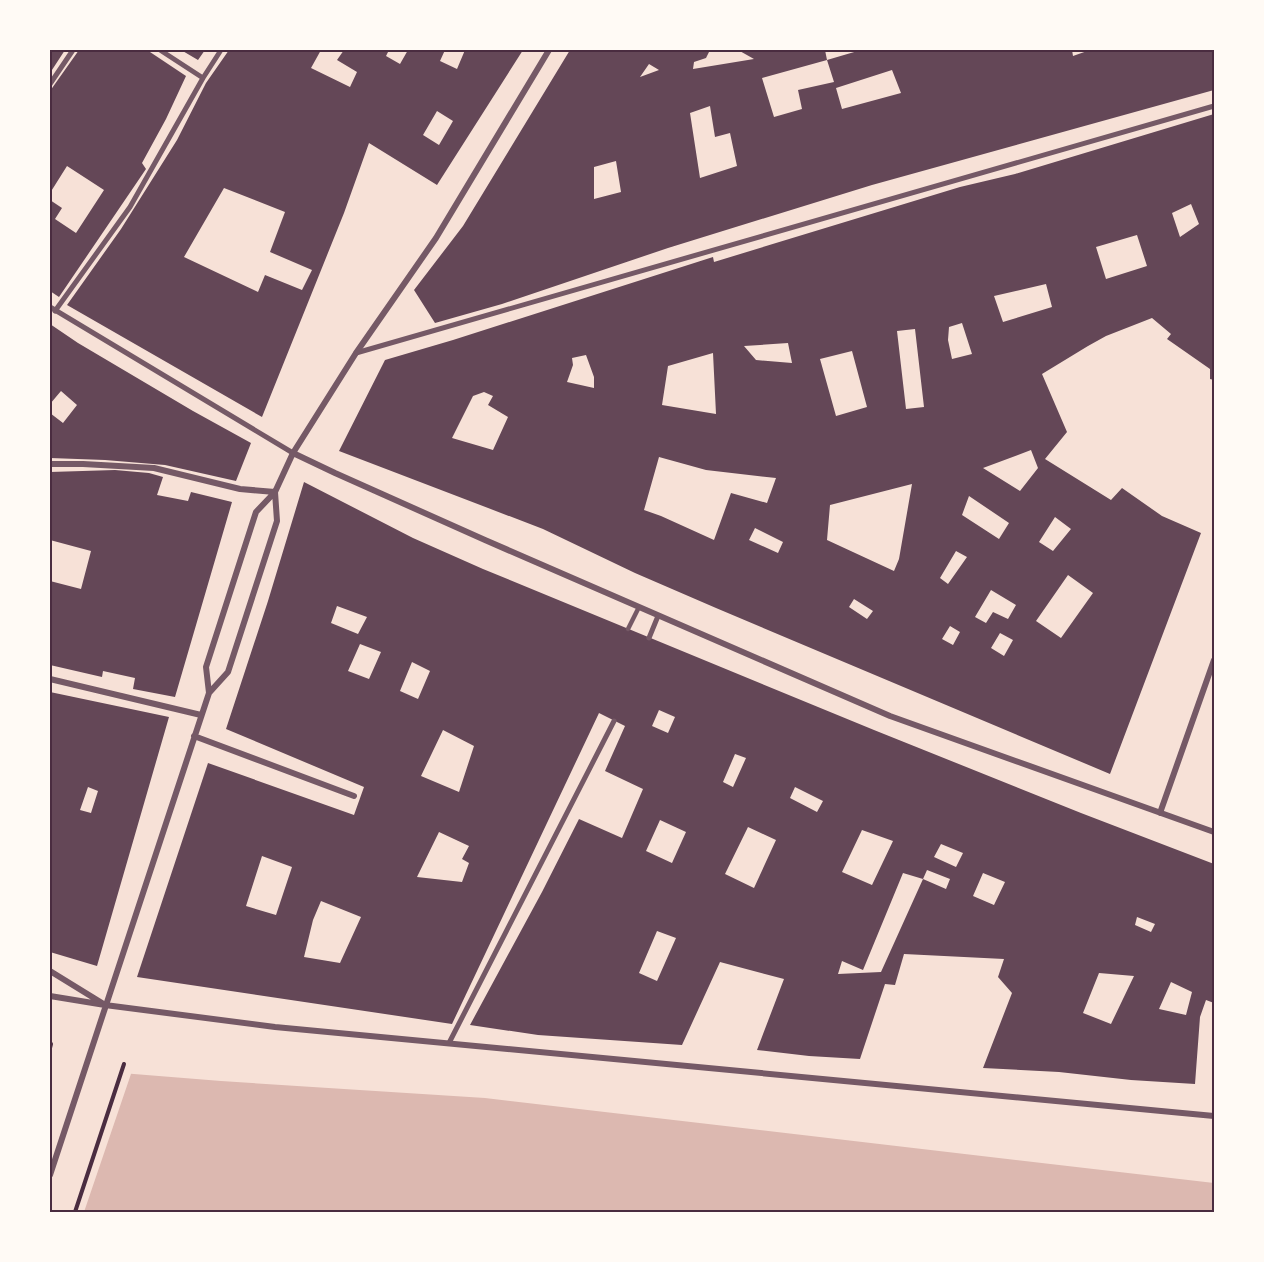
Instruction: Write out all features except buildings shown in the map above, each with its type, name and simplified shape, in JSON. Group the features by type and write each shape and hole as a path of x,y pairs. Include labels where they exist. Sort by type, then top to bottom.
{"street":[{"path":"50,84 73,50"},
{"path":"160,50 203,78"},
{"path":"55,311 130,207 221,50"},
{"path":"209,693 206,667 255,512 275,492 293,453 356,353 436,238 549,50"},
{"path":"356,353 1215,106"},
{"path":"50,307 293,453 351,481 891,716 1215,832"},
{"path":"50,464 154,468 240,489 275,492"},
{"path":"50,1175 201,715 209,693 228,672 277,521 275,492"},
{"path":"649,638 658,616"},
{"path":"1160,813 1215,660"},
{"path":"50,679 201,715"},
{"path":"449,1043 614,721"},
{"path":"194,736 354,796"},
{"path":"50,971 105,1005"},
{"path":"50,996 275,1026 1215,1116"}],"lane":[{"path":"628,629 639,607"}],"path":[{"path":"75,1212 124,1064"}],"shaded area":[{"path":"50,1063 109,1072 485,1098 1214,1183 1214,1212 50,1212"}],"pier":[{"path":"50,1060 132,1071 84,1212 50,1212"}]}
